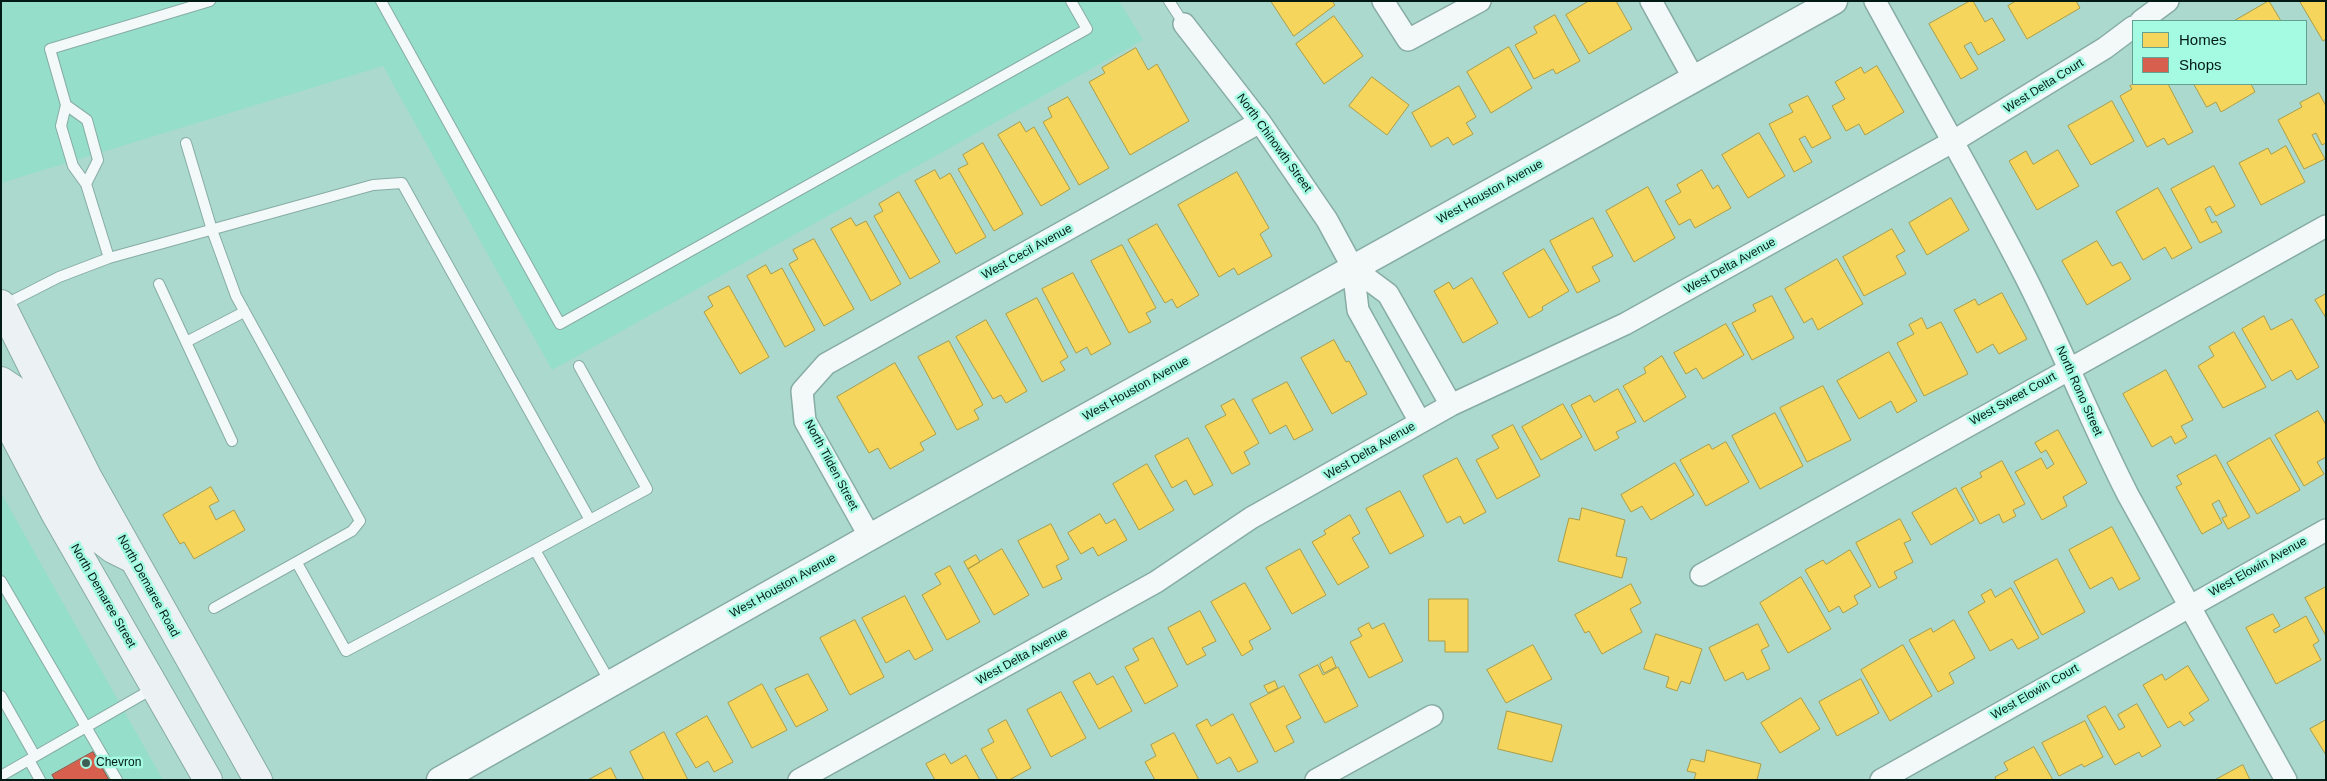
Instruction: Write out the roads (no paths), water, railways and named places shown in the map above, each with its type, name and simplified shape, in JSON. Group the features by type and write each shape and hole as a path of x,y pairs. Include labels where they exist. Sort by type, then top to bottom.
{"main road":[{"name":"North Demaree Road","path":"2,305 87,476 258,780"},
{"path":"1,381 13,389 47,457 92,533 113,549 132,559"},
{"name":"North Demaree Street","path":"1,410 55,513 208,780"}],"street":[{"path":"1383,1 1408,40 1480,1"},
{"path":"1651,1 1694,79"},
{"name":"West Houston Avenue","path":"440,780 870,537 1834,1"},
{"name":"North Rono Street","path":"1875,1 2022,270 2069,368 2104,448 2286,780"},
{"path":"2142,20 2168,1"},
{"name":"North Chinowth Street","path":"1184,24 1260,122 1308,190 1354,268 1388,294 1451,404"},
{"name":"West Delta Court","path":"1952,142 2105,48 2132,28"},
{"name":"West Cecil Avenue","path":"802,390 826,364 1260,122"},
{"name":"West Delta Avenue","path":"799,780 1156,582 1251,518 1451,404 1625,324 1952,142"},
{"name":"West Sweet Court","path":"1701,575 2326,226"},
{"name":"North Chinowth Street","path":"1354,268 1358,310 1420,422"},
{"name":"North Tilden Street","path":"802,390 805,421 870,537"},
{"name":"West Elowin Avenue","path":"2190,605 2326,530"},
{"name":"West Elowin Court","path":"1881,780 2190,605"},
{"path":"1316,780 1432,716"}],"lane":[{"path":"109,258 86,184 73,166 61,126 66,105 50,49 210,1"},
{"path":"381,1 560,324 1087,30 1071,1"},
{"path":"1170,1 1184,24"},
{"path":"66,105 87,120 98,160 86,184"},
{"path":"186,143 212,230 236,296 360,521 352,531 214,608"},
{"path":"2,305 59,277 109,258 373,185 402,183 590,520"},
{"path":"159,284 232,441"},
{"path":"186,342 244,312"},
{"path":"297,563 346,651 647,489 579,366"},
{"path":"535,550 611,683"},
{"path":"1,581 117,780"},
{"path":"1,776 156,687"},
{"path":"1,696 32,758 40,780"}],"place":[{"name":"Chevron","path":"86,763"}]}
